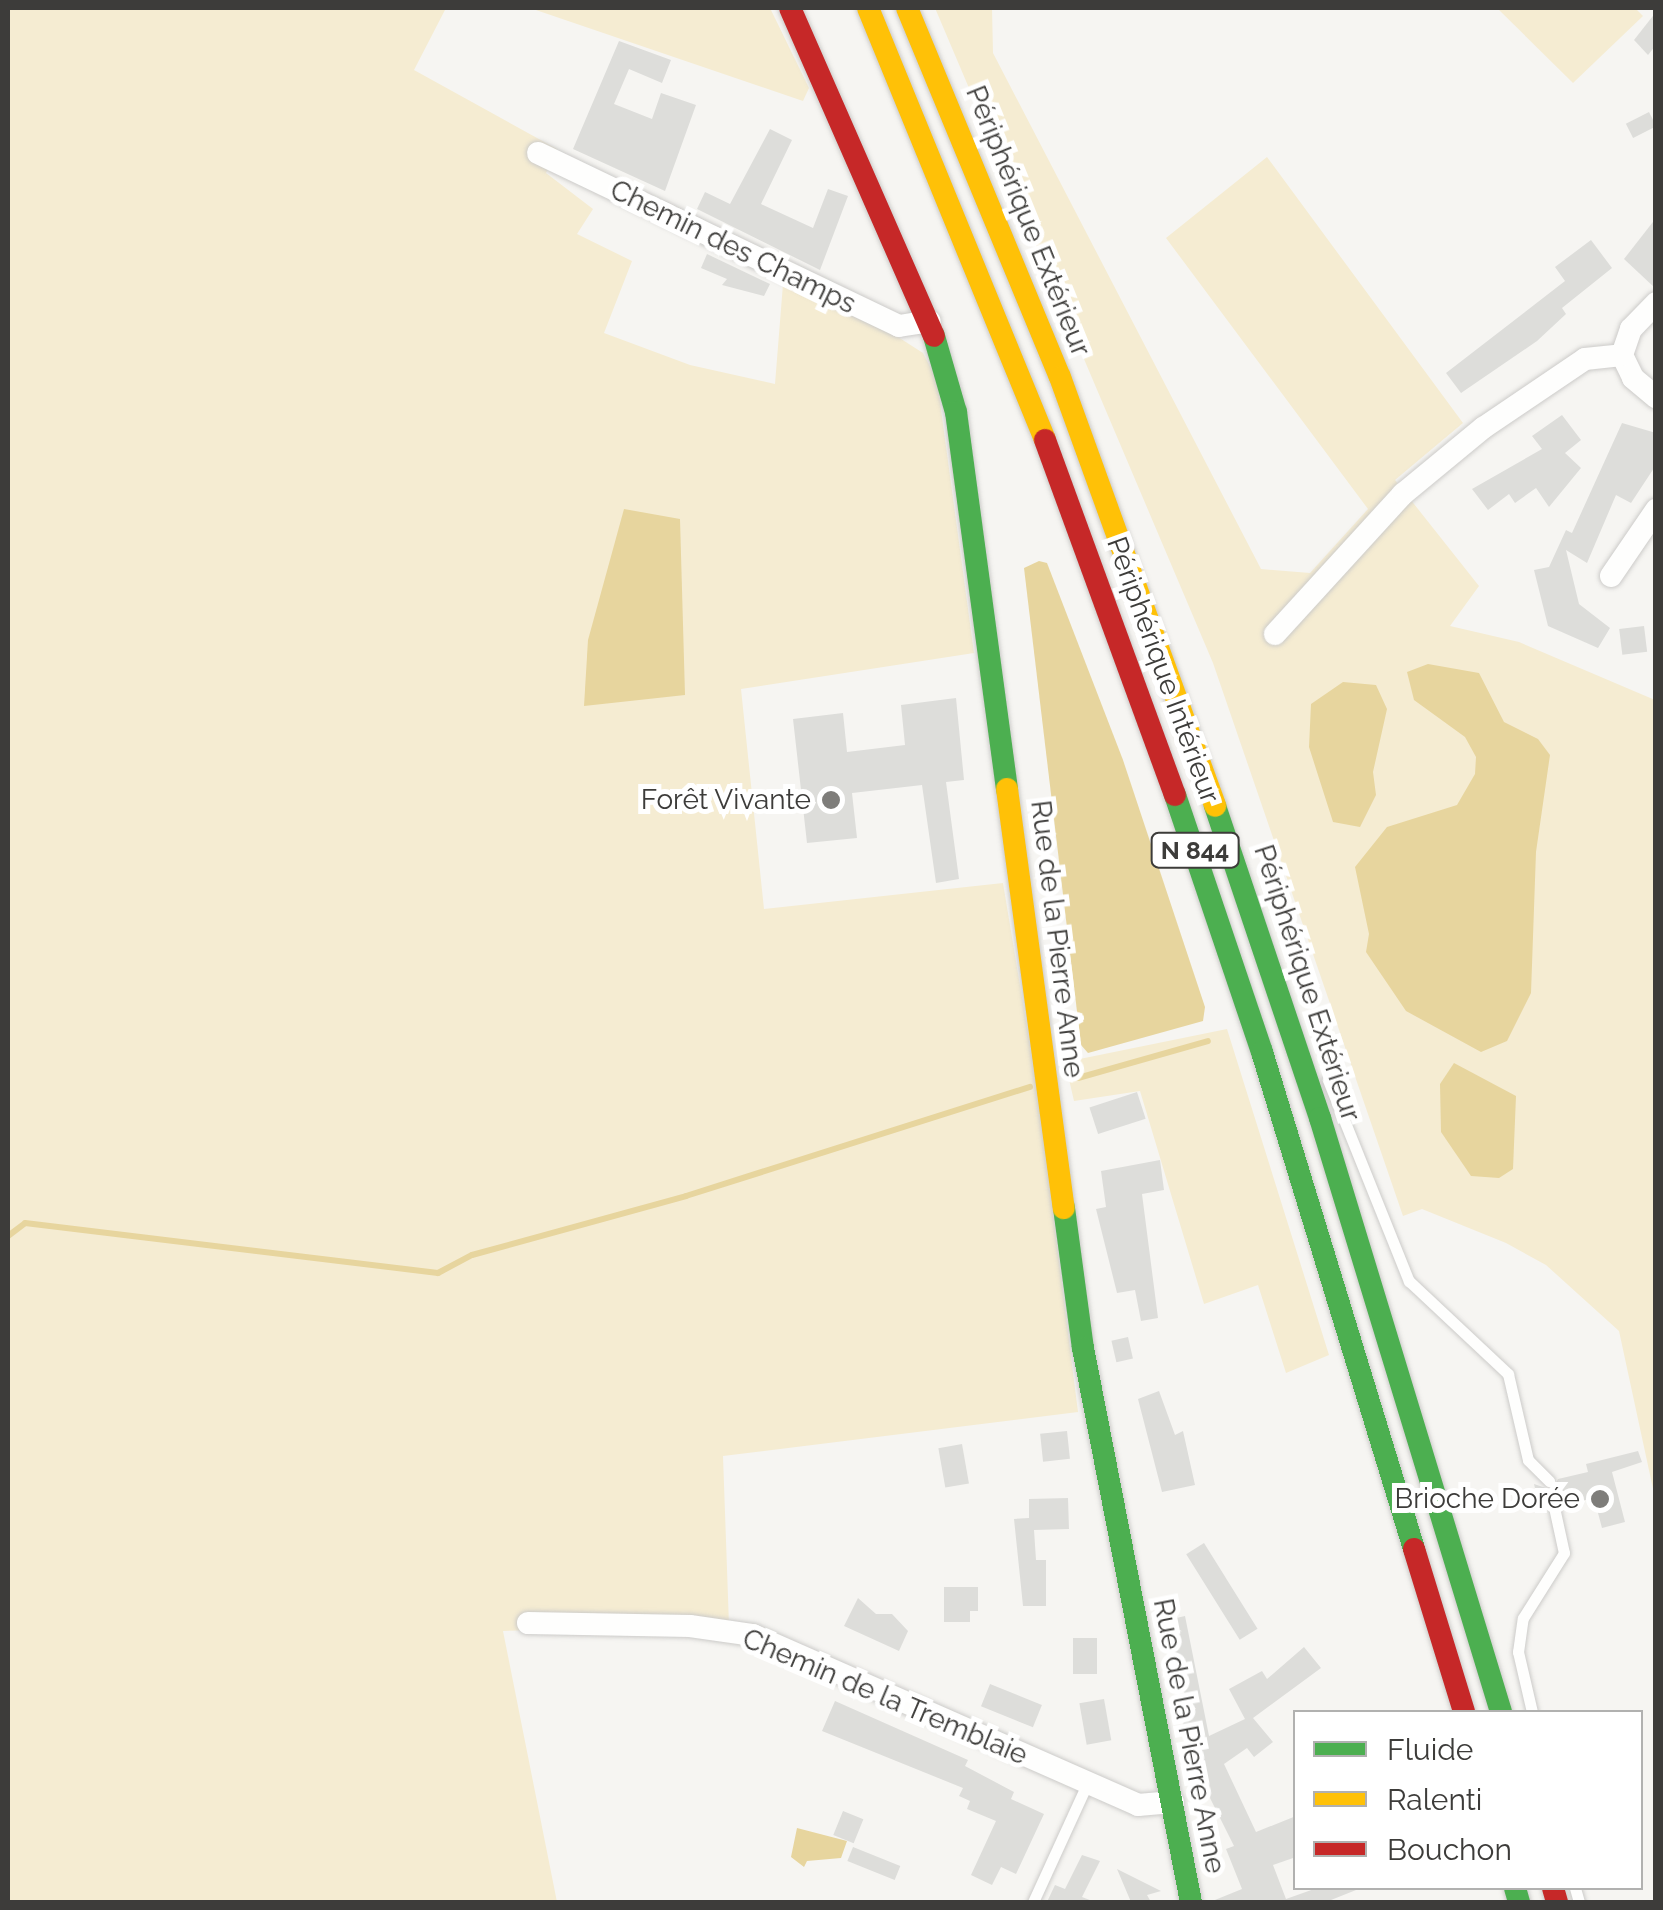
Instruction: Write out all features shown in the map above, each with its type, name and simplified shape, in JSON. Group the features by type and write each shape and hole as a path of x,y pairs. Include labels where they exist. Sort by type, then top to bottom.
{"main road":[{"name":"Rue de la Pierre Anne","path":"790,8 930,321 970,484 1083,1348 1192,1902"},
{"name":"Périphérique Intérieur","path":"868,8 1032,403 1154,732 1298,1166 1463,1710"},
{"name":"Périphérique Extérieur","path":"907,8 1132,564 1282,995 1500,1710"}],"street":[{"name":"Chemin des Champs","path":"538,154 899,326 930,321"},
{"path":"1656,303 1631,330 1622,356 1632,378 1656,397"},
{"path":"1274,634 1403,494 1482,428 1584,359 1622,356"},
{"path":"1611,576 1656,510"},
{"name":"Chemin de la Tremblaie","path":"528,1623 690,1626 752,1635 1138,1805 1173,1802"}],"lane":[{"path":"1282,995 1309,1027"},
{"path":"1320,1059 1409,1280 1508,1374 1528,1460 1549,1480"},
{"path":"1532,1710 1518,1652 1523,1618 1564,1553 1554,1507"},
{"path":"1033,1902 1088,1782"}],"shaded area":[{"path":"8,8 446,8 414,70 557,149 546,173 593,209 577,234 632,261 604,333 690,365 775,384 783,284 898,337 923,353 937,380 974,653 741,689 764,909 1003,883 1037,1088 1078,1412 723,1456 729,1625 503,1631 557,1902 8,1902"},
{"path":"530,8 770,8 809,88 803,101"},
{"path":"935,8 992,8 993,53 1261,569 1310,573 1368,509 1166,238 1267,157 1463,423 1395,480 1479,586 1450,626 1519,642 1655,700 1655,1498 1619,1331 1546,1265 1506,1243 1422,1209 1403,1216 1213,663"},
{"path":"1497,8 1635,8 1643,16 1573,83"},
{"path":"624,509 680,519 685,695 584,706 588,640"},
{"path":"1039,561 1047,563 1123,760 1205,1007 1203,1021 1088,1053 1081,1045 1024,568"},
{"path":"1428,664 1479,673 1504,722 1538,739 1550,755 1536,852 1531,993 1507,1041 1481,1052 1406,1011 1366,952 1369,934 1355,867 1387,827 1457,805 1475,774 1476,757 1465,737 1414,700 1407,672"},
{"path":"1343,682 1376,685 1387,709 1373,772 1376,795 1360,827 1333,822 1309,747 1311,704"},
{"path":"1227,1029 1329,1355 1286,1373 1258,1285 1204,1304 1140,1091 1074,1101 1065,1062"},
{"path":"1454,1063 1516,1096 1513,1169 1499,1178 1471,1176 1441,1132 1440,1084"},
{"path":"797,1828 847,1841 841,1858 807,1861 804,1867 791,1857"}],"building":[{"path":"1656,12 1656,45 1648,55 1634,40"},
{"path":"619,41 671,60 662,83 629,69 614,104 652,119 661,93 696,105 665,191 573,149"},
{"path":"1649,112 1656,126 1633,138 1626,124"},
{"path":"770,129 792,140 761,204 813,228 828,189 848,196 820,270 697,209 705,192 730,204"},
{"path":"1656,218 1656,288 1655,288 1624,259"},
{"path":"1591,240 1612,268 1562,308 1566,314 1537,341 1461,393 1446,373 1565,281 1555,267"},
{"path":"707,254 770,284 764,296 722,285 727,279 701,268"},
{"path":"1562,415 1581,440 1565,453 1581,468 1549,507 1536,488 1515,503 1509,494 1488,510 1472,489 1542,449 1532,436"},
{"path":"1622,423 1656,433 1656,465 1631,503 1616,495 1587,563 1566,550 1579,604 1610,628 1598,648 1548,626 1534,570 1549,567 1566,530 1572,533"},
{"path":"1644,626 1647,652 1622,655 1619,629"},
{"path":"956,698 964,780 946,782 959,879 936,883 922,785 852,793 857,838 807,843 793,719 843,713 847,752 905,745 901,705"},
{"path":"1137,1092 1146,1119 1098,1134 1089,1107"},
{"path":"1160,1160 1164,1190 1142,1194 1158,1318 1141,1321 1135,1290 1117,1293 1096,1209 1106,1207 1101,1171"},
{"path":"1128,1337 1133,1358 1116,1362 1111,1341"},
{"path":"1159,1391 1175,1435 1183,1431 1195,1485 1162,1492 1138,1399"},
{"path":"1067,1431 1070,1459 1043,1462 1040,1434"},
{"path":"962,1444 969,1483 945,1488 938,1448"},
{"path":"1638,1451 1642,1462 1612,1472 1625,1522 1602,1528 1594,1498 1563,1505 1551,1498 1540,1510 1534,1484 1552,1490 1558,1479 1588,1472 1586,1464"},
{"path":"1068,1498 1069,1529 1034,1530 1036,1560 1046,1560 1046,1606 1023,1606 1014,1519 1029,1518 1029,1499"},
{"path":"1204,1543 1258,1629 1240,1640 1186,1554"},
{"path":"944,1587 978,1587 978,1611 970,1611 970,1622 944,1622"},
{"path":"858,1598 876,1614 892,1614 908,1631 899,1651 844,1626"},
{"path":"1167,1601 1172,1619 1185,1616 1209,1736 1245,1719 1229,1689 1262,1671 1267,1679 1304,1647 1321,1668 1253,1718 1273,1742 1254,1757 1247,1748 1224,1764 1256,1832 1293,1817 1293,1858 1273,1865 1286,1899 1311,1890 1356,1890 1326,1902 1210,1902 1242,1889 1226,1849 1234,1846 1187,1752 1181,1712 1196,1709 1178,1684 1172,1649 1161,1650 1152,1602"},
{"path":"1073,1638 1097,1638 1097,1674 1073,1674"},
{"path":"990,1684 1042,1705 1033,1727 981,1706"},
{"path":"1104,1699 1111,1740 1087,1745 1079,1703"},
{"path":"835,1701 968,1760 965,1766 1014,1792 1011,1799 1044,1814 1016,1874 1001,1867 992,1885 971,1875 996,1821 967,1809 970,1801 959,1796 963,1788 822,1731"},
{"path":"843,1811 863,1819 854,1843 833,1835"},
{"path":"853,1847 900,1866 895,1880 847,1861"},
{"path":"1082,1855 1100,1861 1082,1897 1095,1902 1047,1902 1055,1885 1065,1889"},
{"path":"1117,1869 1161,1891 1147,1895 1151,1902 1131,1902"}],"waterway":[{"path":"1078,1078 1208,1041"},
{"path":"8,1236 25,1223 438,1273 472,1255 686,1196 1030,1087"}],"traffic: fast":[{"path":"934,336 956,412 1007,789"},
{"path":"1175,795 1262,1052 1414,1549"},
{"path":"1215,806 1320,1118 1500,1710"},
{"path":"1064,1208 1083,1348 1191,1902"},
{"path":"1516,1890 1519,1902"}],"traffic: slow":[{"path":"868,8 1045,440"},
{"path":"907,8 1060,377 1215,806"},
{"path":"1007,789 1064,1208"}],"traffic: jam":[{"path":"790,8 934,336"},
{"path":"1045,440 1175,795"},
{"path":"1414,1549 1463,1710"},
{"path":"1554,1890 1557,1902"}],"place":[{"name":"Forêt Vivante","path":"831,800"},
{"name":"Brioche Dorée","path":"1600,1499"}]}
